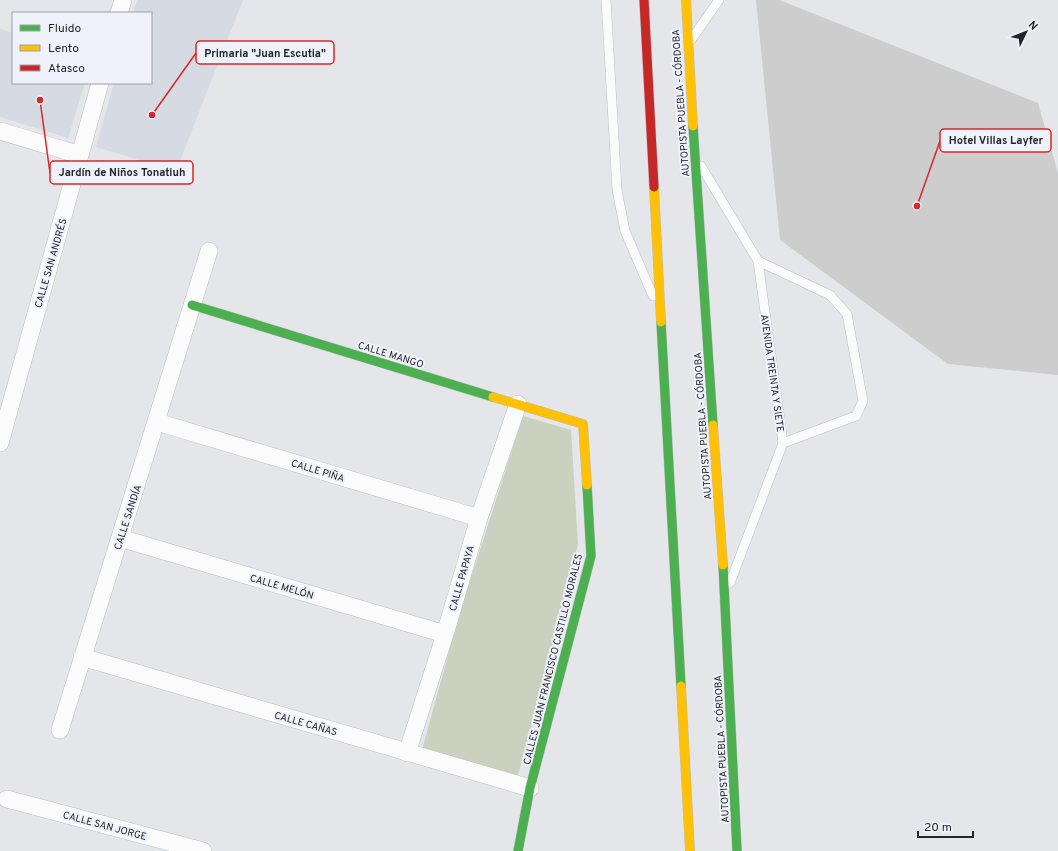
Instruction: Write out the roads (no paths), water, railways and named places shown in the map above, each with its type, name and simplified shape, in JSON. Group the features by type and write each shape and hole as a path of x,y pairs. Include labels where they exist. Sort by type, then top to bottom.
{"main road":[{"path":"644,0 690,851"},
{"name":"AUTOPISTA PUEBLA - CÓRDOBA","path":"686,0 687,46 725,597 737,851"},
{"name":"CALLE MANGO","path":"192,304 583,424"},
{"name":"CALLES JUAN FRANCISCO CASTILLO MORALES","path":"518,851 530,788 591,556 583,424"}],"street":[{"path":"119,12 123,0"},
{"name":"CALLE SAN ANDRÉS","path":"0,443 100,84"},
{"path":"0,130 80,155"},
{"name":"CALLE SANDÍA","path":"60,730 209,251"},
{"name":"CALLE PAPAYA","path":"407,753 445,634 479,518 518,404"},
{"name":"CALLE PIÑA","path":"157,422 479,518"},
{"name":"CALLE MELÓN","path":"120,538 445,634"},
{"name":"CALLE CAÑAS","path":"82,657 530,788"},
{"name":"CALLE SAN JORGE","path":"6,799 203,851"}],"lane":[{"path":"606,0 616,190 624,230 661,314"},
{"path":"687,46 719,0"},
{"name":"AVENIDA TREINTA Y SIETE","path":"695,156 758,261 783,443 725,597"},
{"path":"758,261 830,295 847,314 863,401 856,416 783,443"}],"place":[{"name":"Jardín de Niños Tonatiuh","path":"40,100"},
{"name":"Primaria \"Juan Escutia\"","path":"152,115"},
{"name":"Hotel Villas Layfer","path":"917,206"}]}
